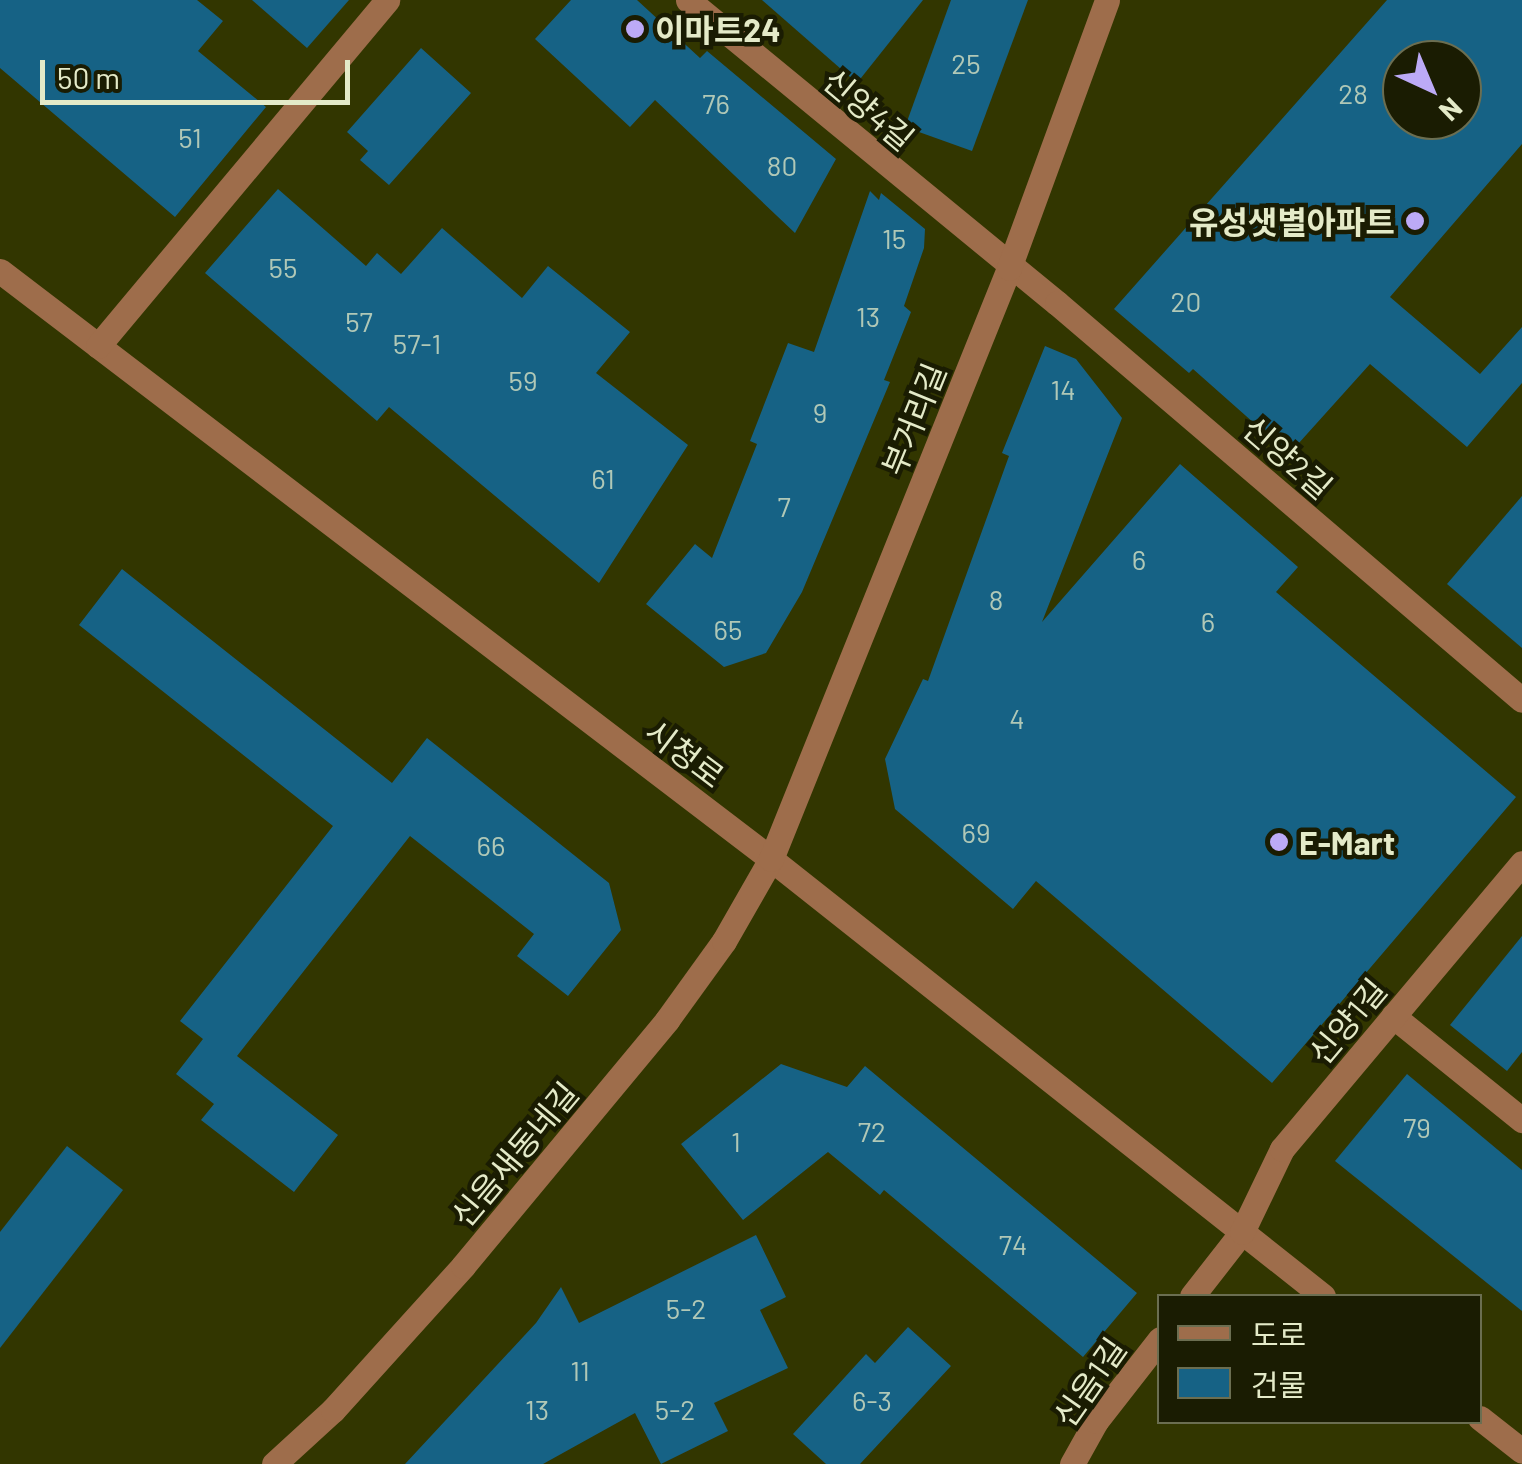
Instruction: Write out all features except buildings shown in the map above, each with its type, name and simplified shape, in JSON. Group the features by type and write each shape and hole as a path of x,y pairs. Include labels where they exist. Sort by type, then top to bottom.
{"street":[{"path":"98,346 387,0"},
{"name":"신양4길","path":"688,0 1010,268"},
{"name":"부거리길","path":"771,859 1010,268 1107,0"},
{"name":"신양2길","path":"1010,268 1057,302 1522,700"},
{"name":"시청로","path":"0,271 771,859 1320,1294"},
{"name":"신음새동네길","path":"274,1464 333,1410 463,1266 667,1020 724,941 771,859"},
{"name":"신양1길","path":"1242,1232 1282,1149 1522,863"},
{"path":"1393,1016 1522,1120"},
{"path":"1194,1294 1242,1232"},
{"name":"신음1길","path":"1072,1464 1096,1421 1157,1343"},
{"path":"1482,1420 1522,1451"}],"place":[{"name":"이마트24","path":"635,29"},
{"name":"유성샛별아파트","path":"1415,221"},
{"name":"E-Mart","path":"1279,842"}]}
